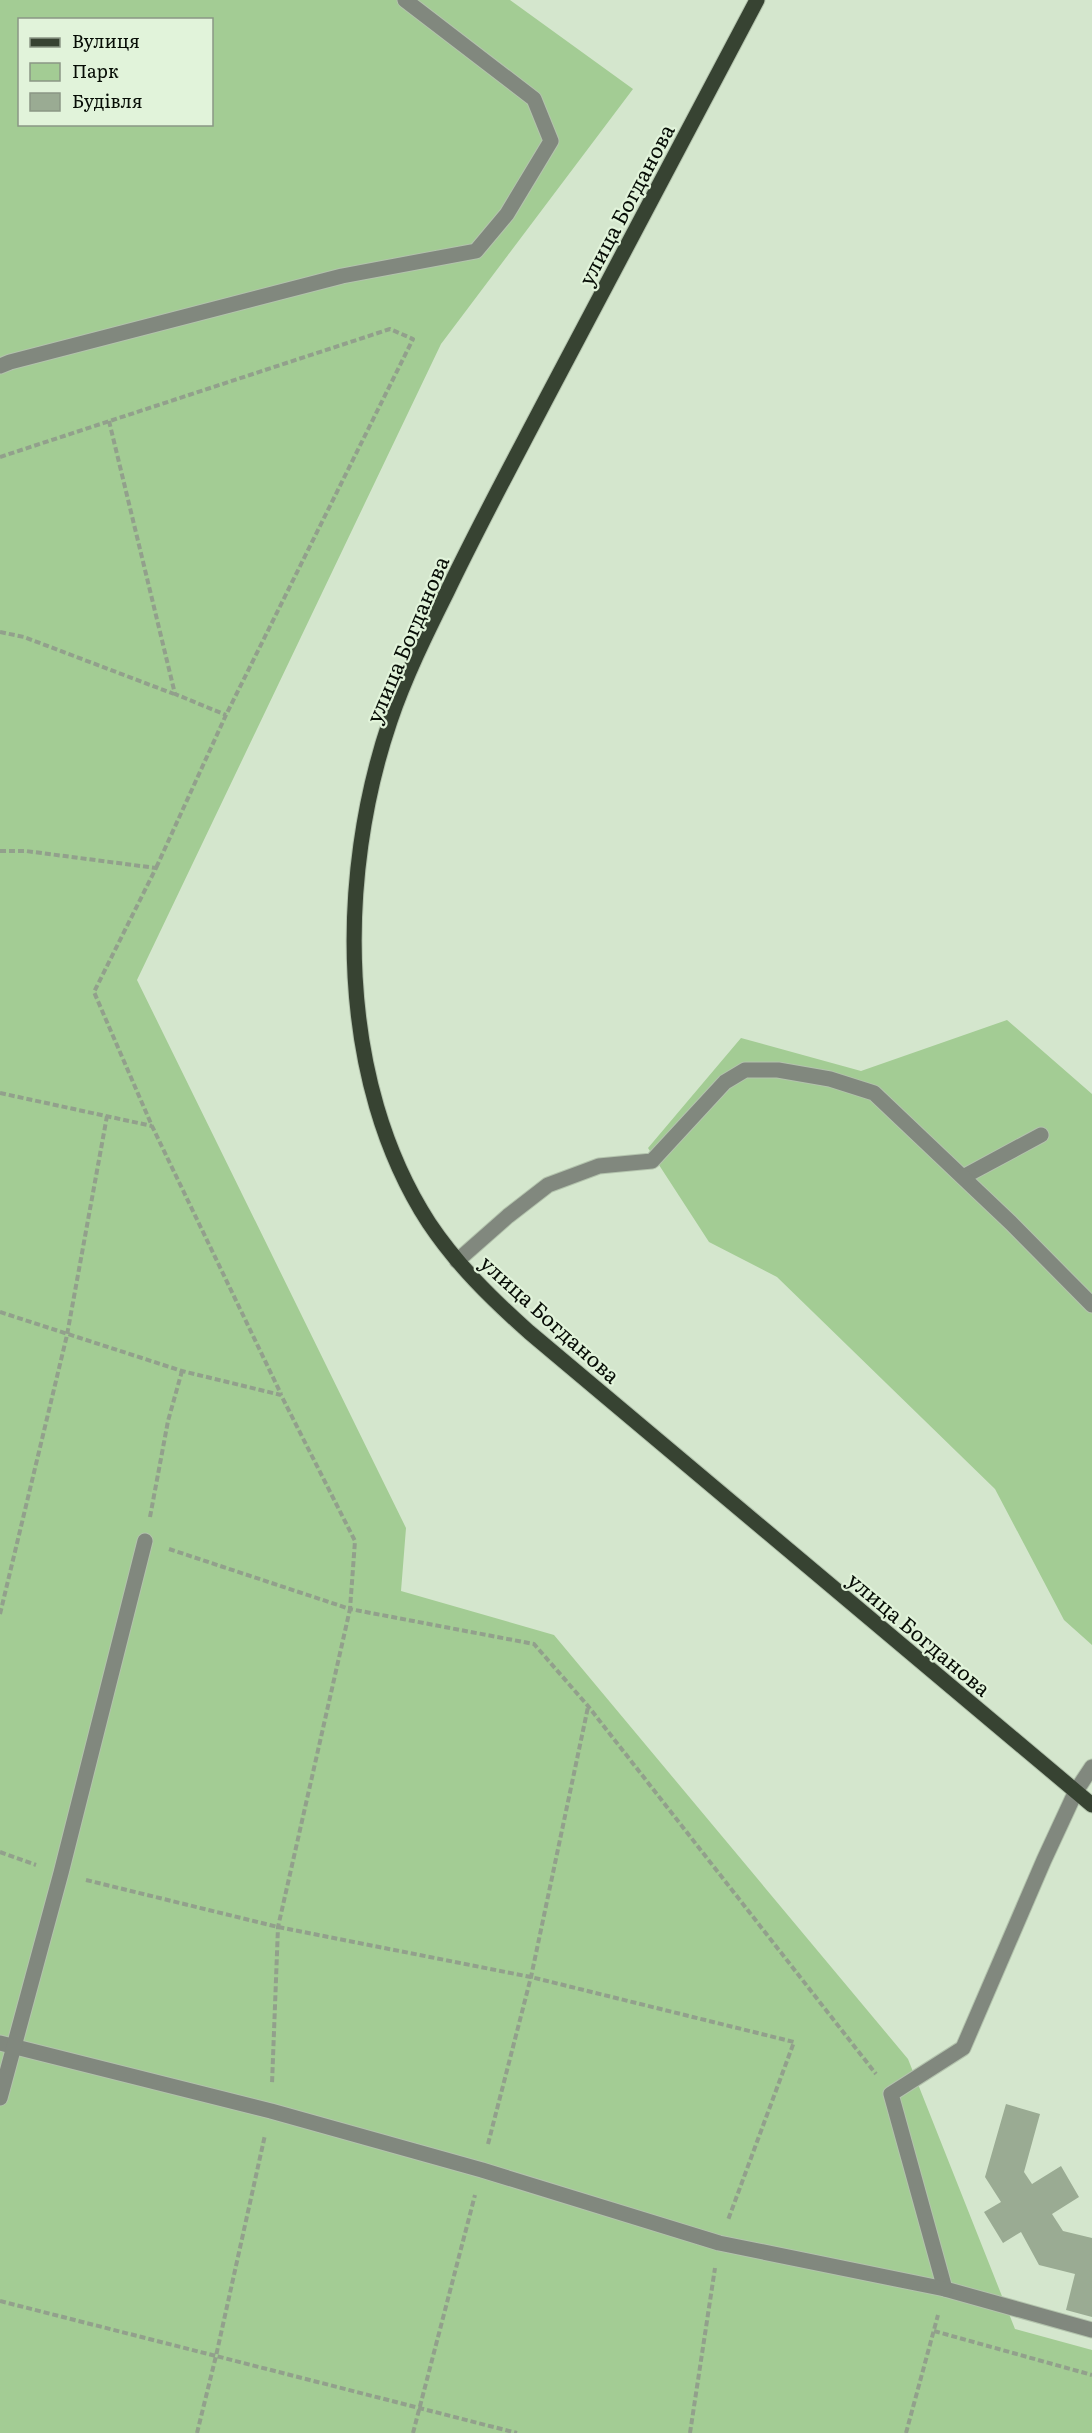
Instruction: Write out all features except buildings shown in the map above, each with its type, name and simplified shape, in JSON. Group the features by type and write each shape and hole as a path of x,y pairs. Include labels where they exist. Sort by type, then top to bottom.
{"main road":[{"name":"улица Богданова","path":"757,0 476,532 423,642 390,720 372,783 360,859 354,935 356,998 368,1075 385,1132 404,1179 429,1222 457,1261 488,1295 529,1332 1092,1804"}],"lane":[{"path":"0,366 342,276 476,251 507,214 551,141 534,99 405,0"},
{"path":"457,1261 508,1216 548,1185 599,1166 652,1161 725,1082 745,1070 778,1070 830,1079 874,1093 963,1177 1092,1305"},
{"path":"963,1177 1041,1135"},
{"path":"0,2098 7,2044 61,1873 145,1541"},
{"path":"945,2289 891,2094 963,2048 1076,1791 1092,1767"},
{"path":"7,2044 271,2111 482,2170 719,2243 945,2289 1092,2330"}],"path":[{"path":"0,457 390,329 413,339 226,715 156,868 93,992 152,1126 281,1395 355,1541 350,1609 278,1927 271,2111 197,2433"},
{"path":"109,421 175,694"},
{"path":"0,632 24,637 226,715"},
{"path":"0,850 26,850 156,868"},
{"path":"0,1093 152,1126"},
{"path":"0,1614 67,1335 107,1116"},
{"path":"0,1312 182,1371 281,1395"},
{"path":"182,1371 168,1421 145,1541 350,1609 534,1644 588,1706 891,2094"},
{"path":"413,2433 531,1977 588,1706"},
{"path":"0,1852 61,1873 278,1927 531,1977 794,2042 719,2243 690,2433"},
{"path":"906,2433 945,2289"},
{"path":"0,2301 517,2433"},
{"path":"934,2331 1092,2375"}],"green space":[{"path":"0,0 510,0 633,89 441,344 137,980 406,1528 401,1591 554,1635 908,2059 1015,2329 1092,2350 1092,2433 0,2433"},
{"path":"1007,1020 1092,1094 1092,1645 1064,1620 995,1489 777,1277 709,1242 648,1148 741,1038 861,1071"}]}
